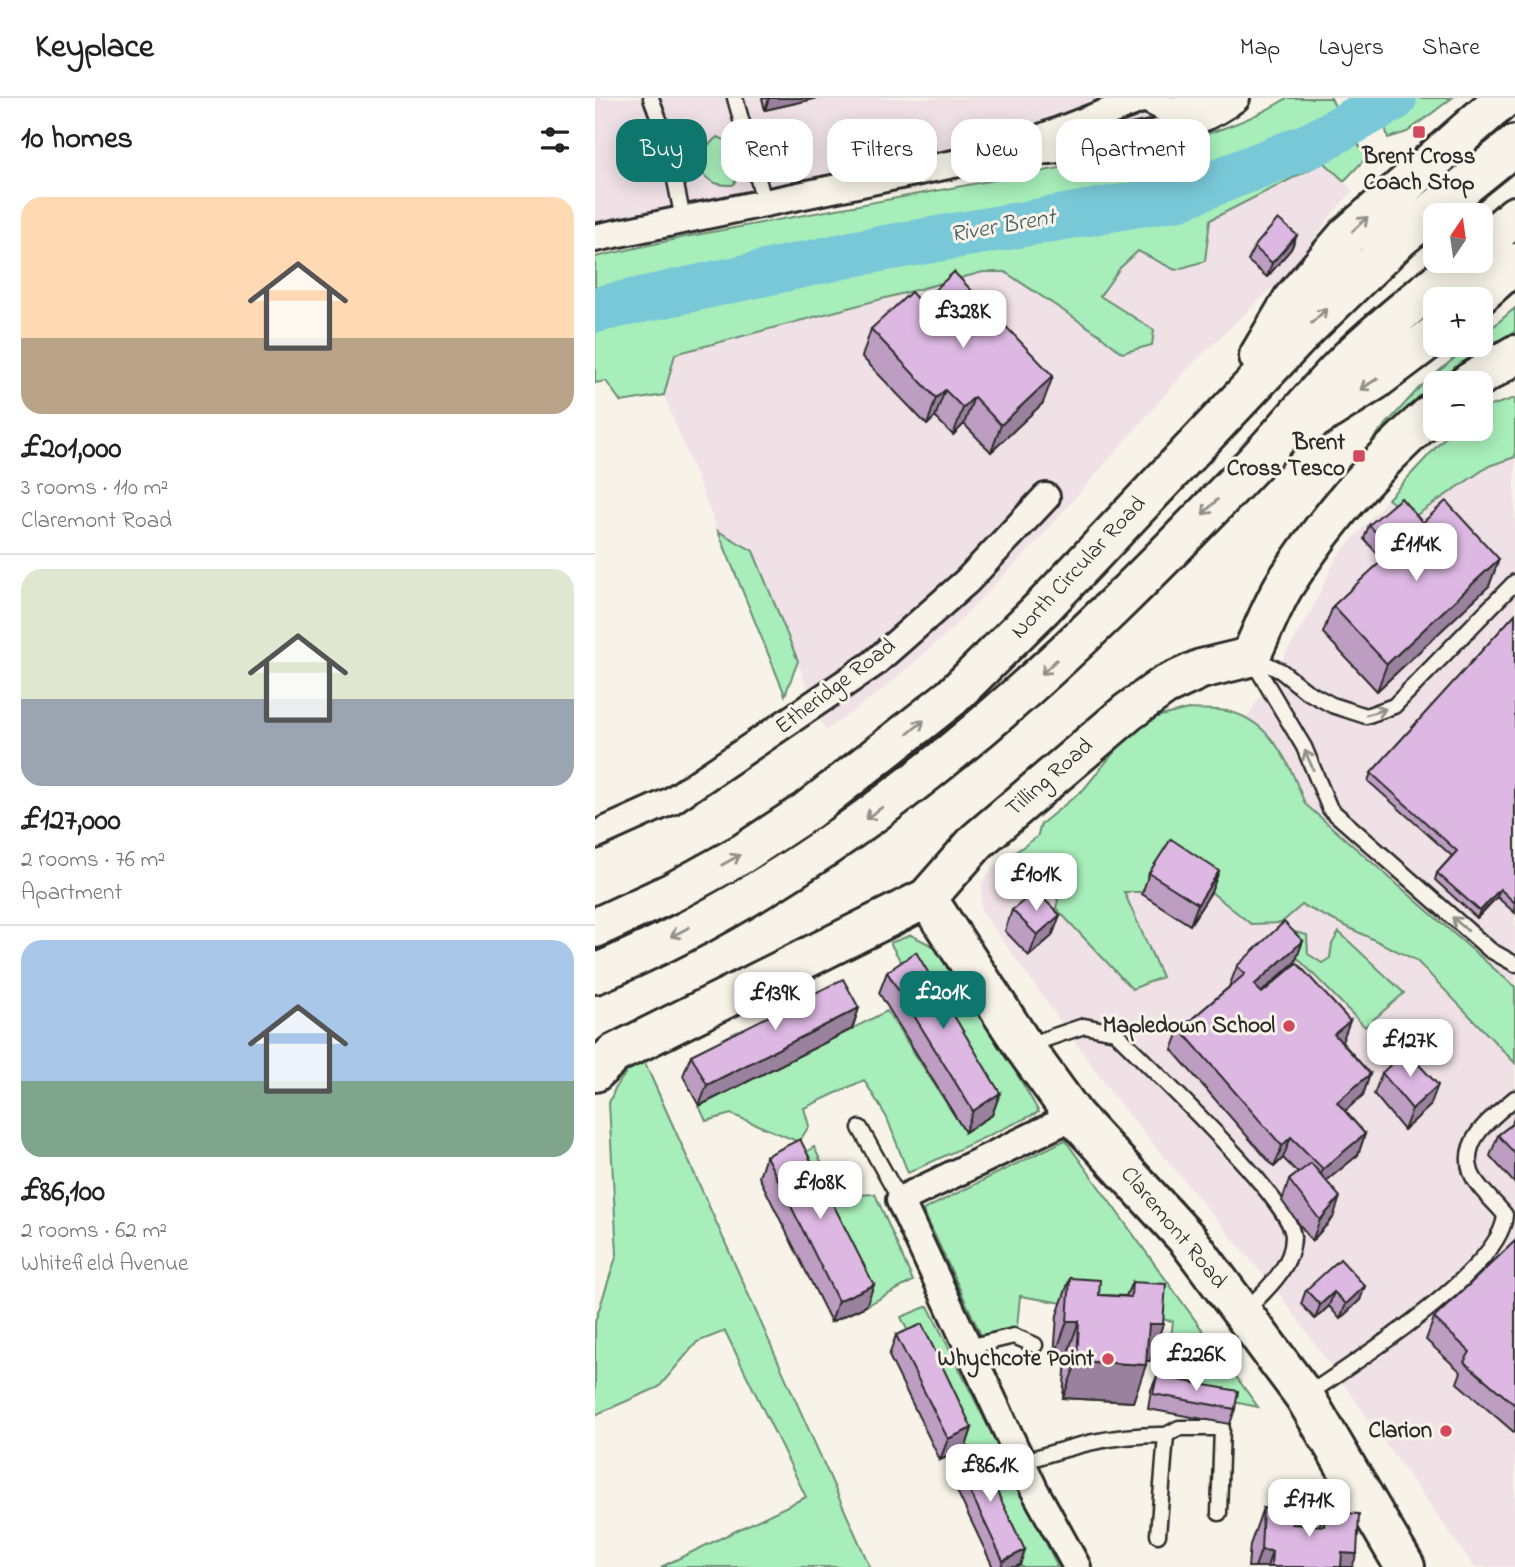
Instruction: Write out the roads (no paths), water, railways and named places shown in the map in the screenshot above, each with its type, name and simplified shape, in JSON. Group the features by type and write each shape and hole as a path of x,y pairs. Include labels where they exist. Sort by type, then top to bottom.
{"main road":[{"path":"1221,418 1293,299 1347,236 1474,121 1504,98"},
{"name":"North Circular Road","path":"598,925 673,892 742,854 807,811 915,727 1003,649 1309,326 1400,238 1515,145"},
{"path":"1493,235 1515,216"},
{"path":"1488,287 1515,263"},
{"name":"North Circular Road","path":"603,973 762,886 874,812 932,769 1032,684 1258,459 1351,357 1449,273"},
{"path":"1258,459 1374,382 1423,344"},
{"path":"1489,371 1515,355"},
{"path":"1250,657 1283,588 1311,545 1406,436 1423,421"},
{"name":"Tilling Road","path":"595,1072 614,1054 927,898 977,841 1128,712 1164,686 1201,669 1250,657"},
{"name":"Claremont Road","path":"927,898 1024,1047 1074,1116 1188,1240 1305,1397 1405,1567"}],"street":[{"path":"1082,119 1104,98"},
{"path":"1088,119 1149,99 1176,111 1234,100"},
{"path":"1140,119 1149,99"},
{"path":"1195,119 1234,100"},
{"path":"595,238 951,165"},
{"name":"Etheridge Road","path":"595,835 671,801 873,664 967,581 1046,497"},
{"path":"1074,1116 900,1200 1022,1462 1077,1567"}],"lane":[{"path":"651,98 667,141 683,219"},
{"path":"735,98 765,204"},
{"path":"1250,657 1282,671 1315,696 1366,716 1394,706 1515,582"},
{"path":"1250,657 1304,747 1330,809 1490,950 1515,964"},
{"path":"1024,1047 1084,1026 1115,1032 1248,1168 1287,1216 1293,1233 1292,1249 1276,1278 1243,1313"},
{"path":"1305,1397 1363,1360 1455,1284 1497,1243 1504,1228 1505,1215 1471,1174 1469,1153 1473,1138 1515,1098"},
{"path":"860,1128 900,1200"},
{"path":"968,1348 1014,1336 1035,1345"},
{"path":"1022,1462 1084,1442 1125,1434 1166,1435 1179,1428 1222,1428 1219,1513"},
{"path":"1158,1535 1166,1435"}],"waterway":[{"name":"River Brent","path":"595,310 857,253 1179,197 1313,144 1394,98"}],"place":[{"name":"Brent Cross Coach Stop","path":"1419,132"},
{"name":"Brent Cross Tesco","path":"1359,456"},
{"name":"Mapledown School","path":"1289,1026"},
{"name":"Whychcote Point","path":"1108,1359"},
{"name":"Clarion","path":"1446,1431"}]}
